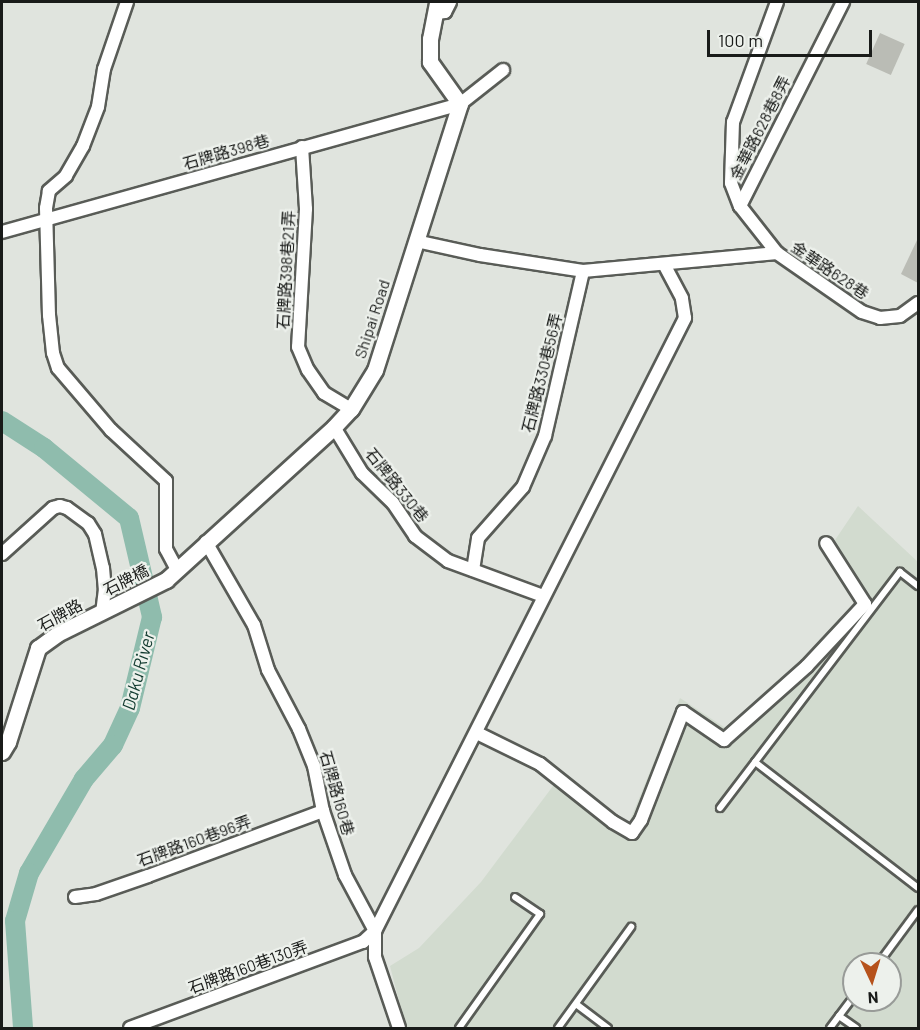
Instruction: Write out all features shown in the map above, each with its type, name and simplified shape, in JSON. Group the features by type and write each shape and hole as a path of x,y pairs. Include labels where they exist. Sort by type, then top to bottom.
{"street":[{"path":"127,2 104,69 98,107 83,146 66,176 49,191 47,219 49,315 53,353 58,368 111,430 166,481 165,549 171,575"},
{"path":"450,2 445,12 436,7 430,39 430,62 460,104 503,70"},
{"name":"金華路628巷8弄","path":"740,206 843,2"},
{"name":"金華路628巷","path":"774,3 733,122 732,183 740,206 777,253 862,312 880,318 900,316 918,303"},
{"name":"石牌路398巷","path":"2,232 460,104"},
{"name":"Shipai Road","path":"171,575 334,427 351,409 375,370 460,104"},
{"name":"石牌路398巷21弄","path":"302,147 306,209 298,347 308,370 324,393 351,409"},
{"path":"416,241 480,255 583,271 665,266 777,253"},
{"path":"375,931 685,318 682,298 665,266"},
{"name":"石牌路330巷56弄","path":"473,570 477,538 523,487 545,436 583,271"},
{"name":"石牌路330巷","path":"334,427 362,473 393,503 415,536 448,561 543,596"},
{"path":"2,554 53,508 60,506 68,508 88,523 95,534 104,568 105,589 102,612"},
{"name":"石牌路160巷","path":"206,542 254,625 268,670 299,729 314,766 324,811 345,875 375,931 375,957 399,1029"},
{"path":"477,733 540,764 613,822 632,833 641,820 683,712 724,740 807,666 865,604 826,543"},
{"name":"石牌橋","path":"102,612 171,575"},
{"name":"石牌路","path":"2,752 8,742 38,648 57,634 102,612"},
{"name":"石牌路160巷96弄","path":"75,897 96,894 324,811"},
{"name":"石牌路160巷130弄","path":"130,1029 363,942 375,931"}],"lane":[{"path":"720,807 900,572 918,586"},
{"path":"755,762 918,888"},
{"path":"459,1029 540,914 515,897"},
{"path":"887,952 918,910"},
{"path":"558,1029 631,927"},
{"path":"576,1004 608,1029"},
{"path":"830,1029 842,1012"},
{"path":"839,1016 856,1029"}],"shaded area":[{"path":"858,506 918,562 918,1028 406,1028 390,966 419,948 481,882 562,774 629,823 680,698 727,729 817,649 858,599 831,546"}],"building":[{"path":"880,33 905,44 891,75 866,64"},
{"path":"918,238 918,283 901,274"}],"waterway":[{"name":"Daku River","path":"2,421 44,448 129,518 152,617 130,708 113,745 84,779 29,873 15,921 23,1028"}]}
